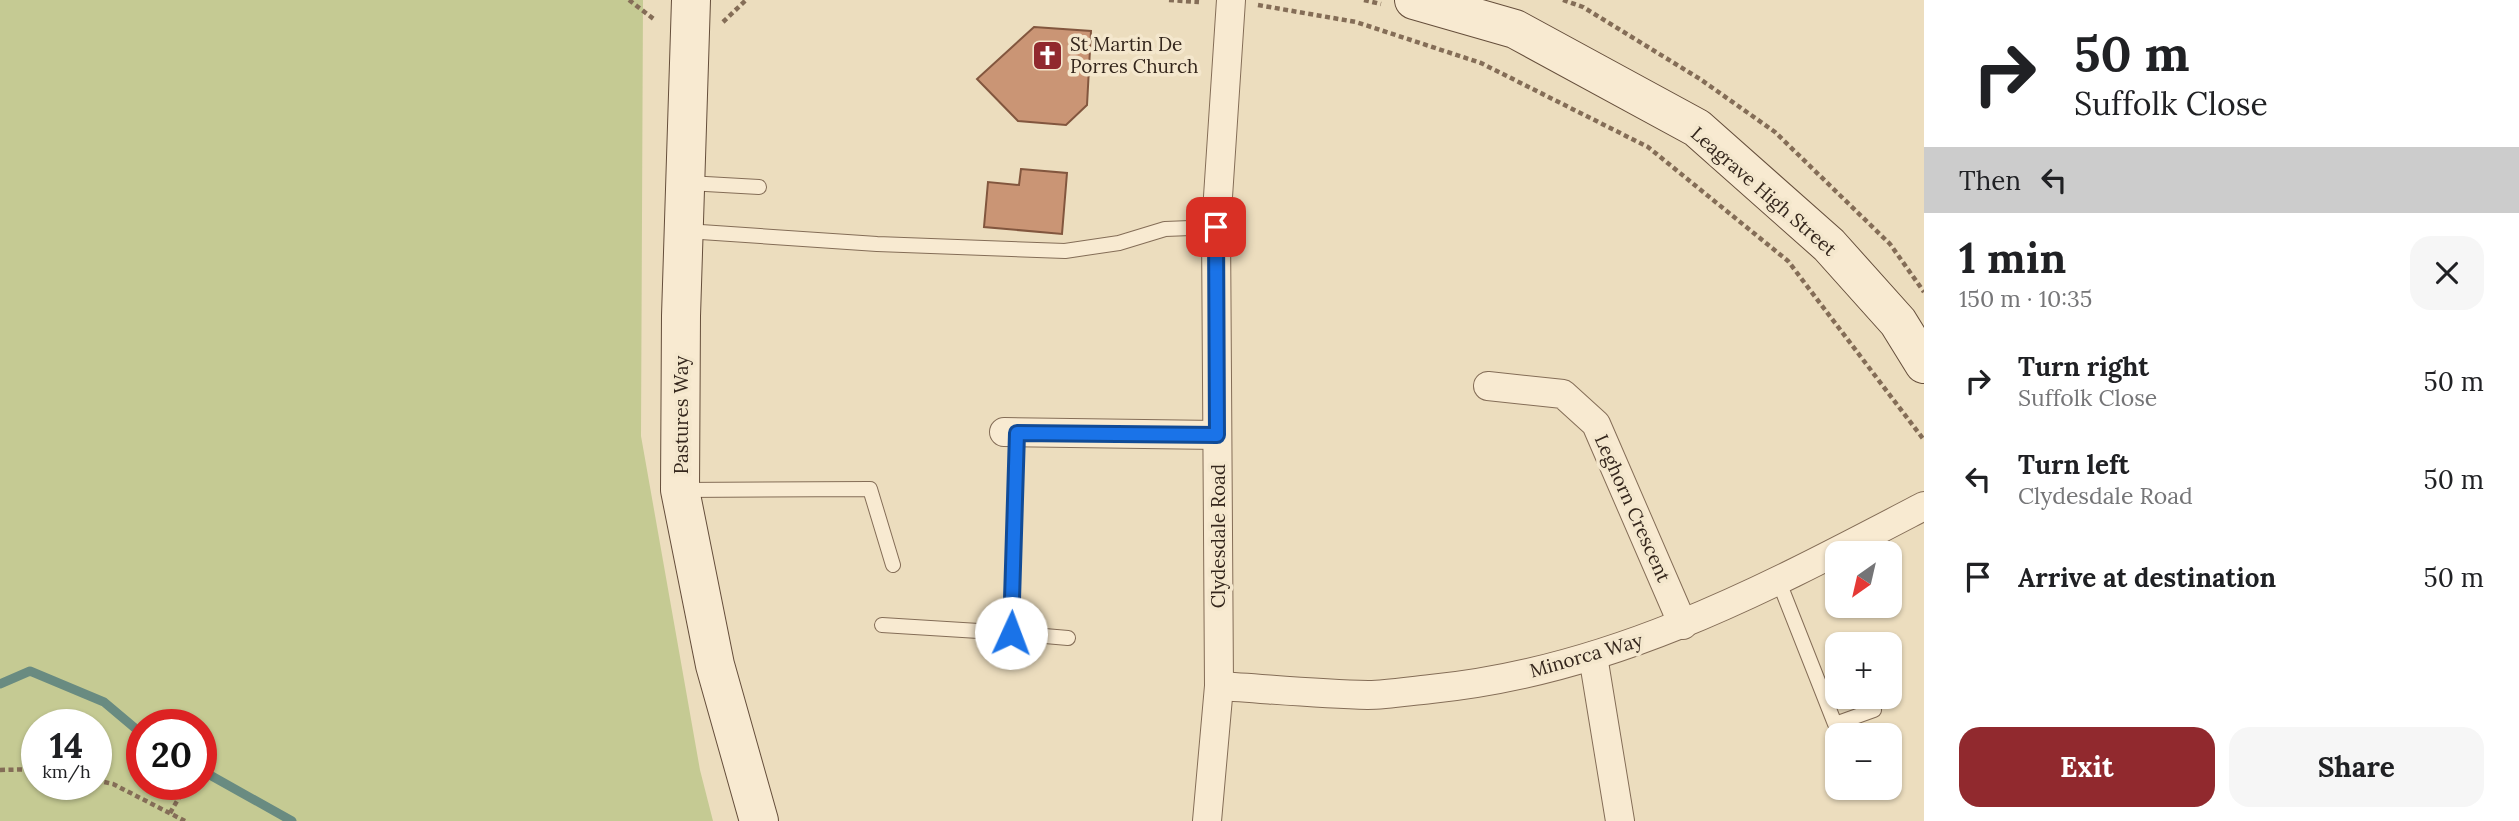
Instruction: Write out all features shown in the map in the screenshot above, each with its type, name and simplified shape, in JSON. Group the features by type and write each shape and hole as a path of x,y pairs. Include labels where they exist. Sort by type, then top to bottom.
{"street":[{"name":"Pastures Way","path":"691,0 680,490 715,665 759,821"},
{"name":"Clydesdale Road","path":"1207,821 1219,686 1216,227 1244,2"},
{"name":"Leagrave High Street","path":"1402,3 1516,29 1697,128 1829,245 1898,322 1924,364"},
{"name":"Leghorn Crescent","path":"1488,386 1563,394 1596,425 1684,625"},
{"path":"1011,433 1217,435"},
{"name":"Minorca Way","path":"1219,686 1369,695 1486,683 1593,656 1684,625 1779,582 1924,506"},
{"path":"1593,656 1620,821"}],"lane":[{"path":"686,183 759,187"},
{"path":"684,231 877,244 1065,251 1119,243 1165,229 1216,227"},
{"path":"1011,433 1011,633"},
{"path":"680,490 870,489 893,565"},
{"path":"1779,582 1825,699"},
{"path":"882,625 1068,638"},
{"path":"1829,709 1835,724 1874,709"}],"path":[{"path":"629,0 655,20"},
{"path":"720,24 746,0"},
{"path":"1169,0 1199,2"},
{"path":"1364,0 1402,3"},
{"path":"1244,2 1356,22 1481,63 1648,147 1788,261 1924,440"},
{"path":"0,770 21,769"},
{"path":"112,784 185,821"},
{"path":"170,813 178,800"}],"green space":[{"path":"0,0 643,0 641,436 700,770 713,821 0,821"}],"building":[{"name":"St Martin De Porres Church","path":"1034,27 1091,31 1087,105 1066,125 1018,121 977,79"},
{"path":"1021,169 1067,173 1062,234 984,227 988,182 1019,185"}],"waterway":[{"path":"0,684 30,671 104,702 126,721"},
{"path":"217,779 292,821"}],"place":[{"name":"St Martin De Porres Church","path":"1047,55"}],"route":[{"path":"1011,633 1017,433 1217,435 1216,227"}]}
